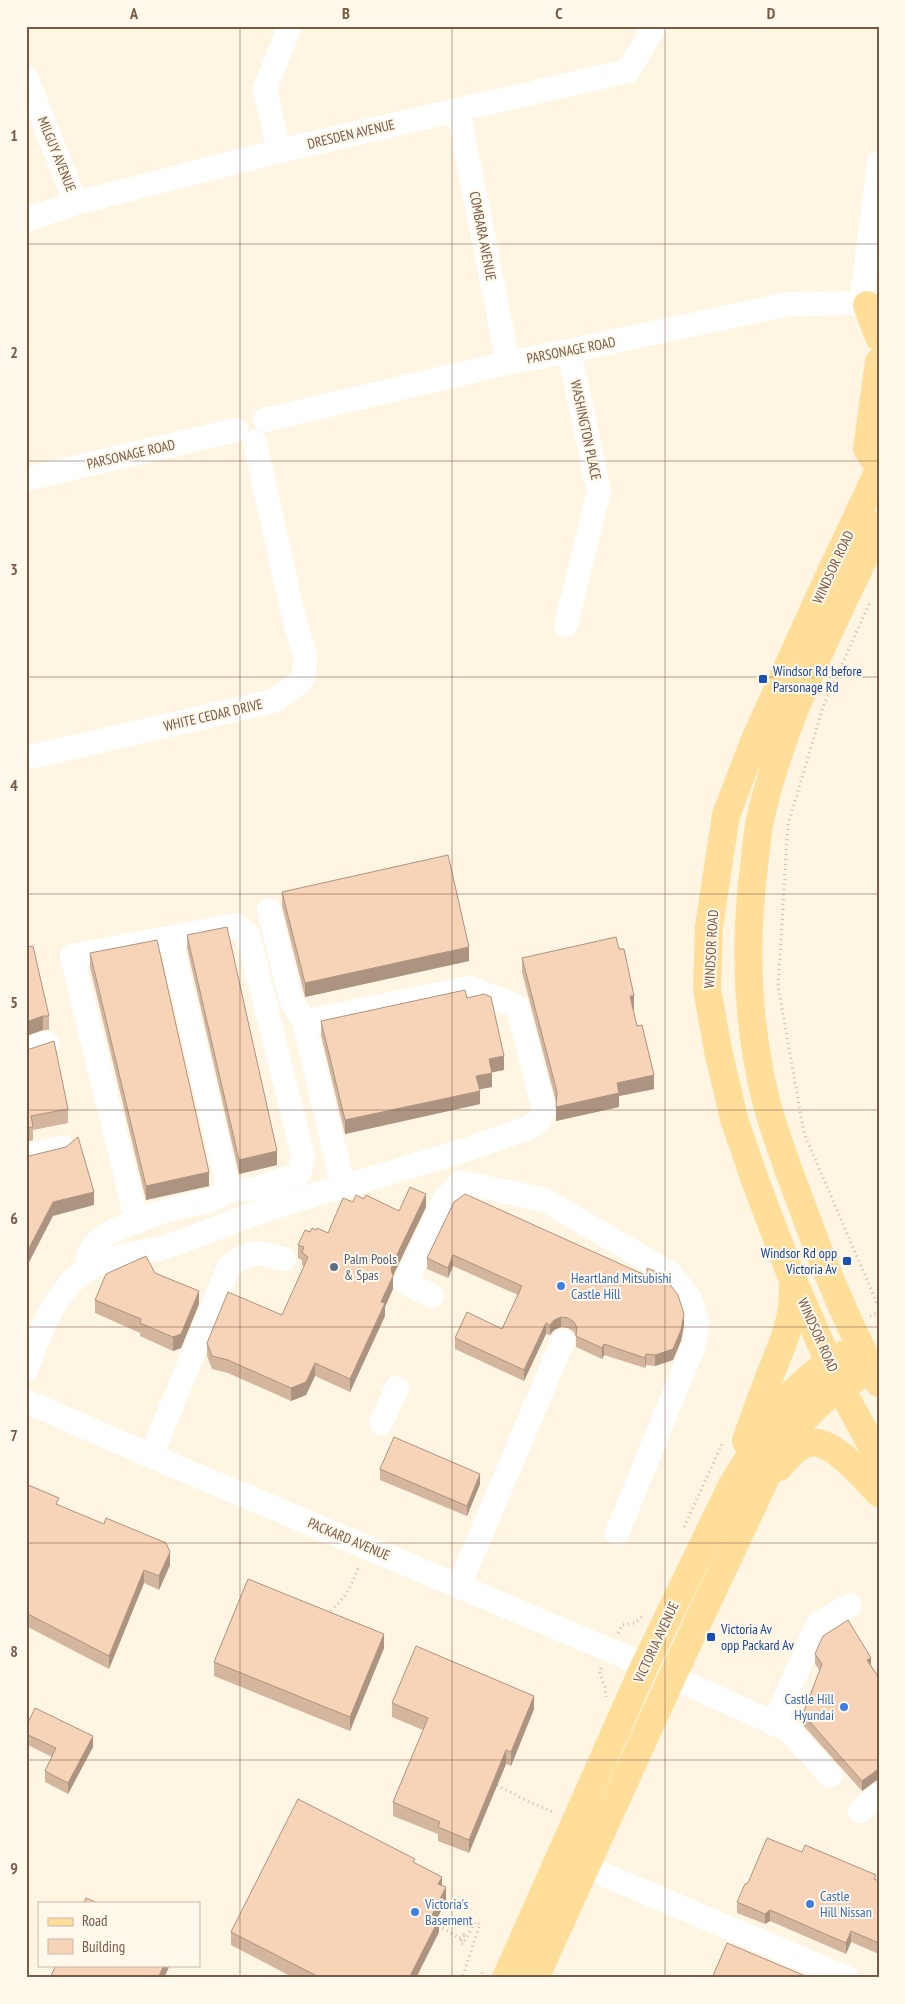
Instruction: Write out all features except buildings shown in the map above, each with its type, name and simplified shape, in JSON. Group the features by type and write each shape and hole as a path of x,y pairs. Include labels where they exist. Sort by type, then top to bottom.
{"main road":[{"path":"869,306 879,337"},
{"path":"879,362 867,449 879,468"},
{"name":"WINDSOR ROAD","path":"879,468 766,715 726,815 709,927 707,988 718,1050 734,1119 756,1183 792,1278 835,1375 879,1459"},
{"name":"WINDSOR ROAD","path":"870,1366 830,1283 780,1144 760,1075 751,1012 747,957 750,899 759,825 776,765 793,713 879,526"},
{"path":"732,1485 759,1404 784,1342 791,1318 792,1278"},
{"name":"VICTORIA AVENUE","path":"506,1978 645,1665 732,1485 787,1398 802,1384 870,1366"},
{"name":"VICTORIA AVENUE","path":"536,1978 672,1677 777,1454 792,1431 835,1375"},
{"path":"762,1486 794,1452 805,1444 815,1442 824,1444 841,1455 879,1493"},
{"name":"PACKARD AVENUE","path":"645,1665 672,1677"},
{"path":"560,1857 586,1867"}],"street":[{"path":"279,151 265,90 290,26"},
{"name":"DRESDEN AVENUE","path":"26,220 76,203 279,151 628,71 655,26"},
{"name":"MILGUY AVENUE","path":"26,78 76,203"},
{"name":"COMBARA AVENUE","path":"458,110 508,363"},
{"path":"869,306 879,163"},
{"name":"PARSONAGE ROAD","path":"26,478 266,433 267,426 265,420 508,363 569,352 789,304 869,306"},
{"name":"WASHINGTON PLACE","path":"566,625 599,491 569,352"},
{"name":"WHITE CEDAR DRIVE","path":"26,758 274,701 299,683 304,675 305,655 246,436"},
{"path":"269,910 291,1000 304,1022 343,1186"},
{"path":"137,1222 72,956 171,942 236,925 248,935 303,1156 299,1174 258,1188 226,1191"},
{"path":"87,1270 88,1256 100,1238 137,1222 219,1197 226,1191 228,1186 171,942"},
{"path":"26,1370 42,1331 60,1296 79,1276 96,1264 162,1248 304,1197 465,1150 531,1127 539,1120 544,1110 517,1006 469,988 304,1022"},
{"path":"26,1156 63,1148"},
{"path":"432,1296 405,1282 445,1199 461,1182 545,1200 671,1274 690,1299 698,1324 694,1345 617,1533"},
{"path":"151,1456 230,1267 244,1255 258,1253 284,1259"},
{"path":"459,1586 563,1341"},
{"path":"381,1423 397,1388"},
{"name":"PACKARD AVENUE","path":"26,1401 151,1456 645,1665"},
{"path":"774,1724 818,1624 850,1605"},
{"path":"672,1677 789,1730 830,1776"},
{"path":"860,1811 879,1794"},
{"path":"586,1867 847,1978"}],"path":[{"path":"871,600 823,707 788,824 778,986 804,1133 879,1308"},
{"path":"683,1530 724,1440"},
{"path":"323,1617 341,1602 350,1588 367,1547"},
{"path":"622,1625 635,1623 644,1614"},
{"path":"497,1785 555,1813"},
{"path":"433,1923 460,1938 465,1933 460,1943 463,1944 475,1922 480,1924 462,1978"}],"place":[{"name":"Windsor Rd before Parsonage Rd","path":"763,679"},
{"name":"Windsor Rd opp Victoria Av","path":"847,1261"},
{"name":"Palm Pools & Spas","path":"334,1267"},
{"name":"Heartland Mitsubishi Castle Hill","path":"561,1286"},
{"name":"Victoria Av opp Packard Av","path":"711,1637"},
{"name":"Castle Hill Hyundai","path":"844,1707"},
{"name":"Castle Hill Nissan","path":"810,1904"},
{"name":"Victoria's Basement","path":"415,1912"}]}
